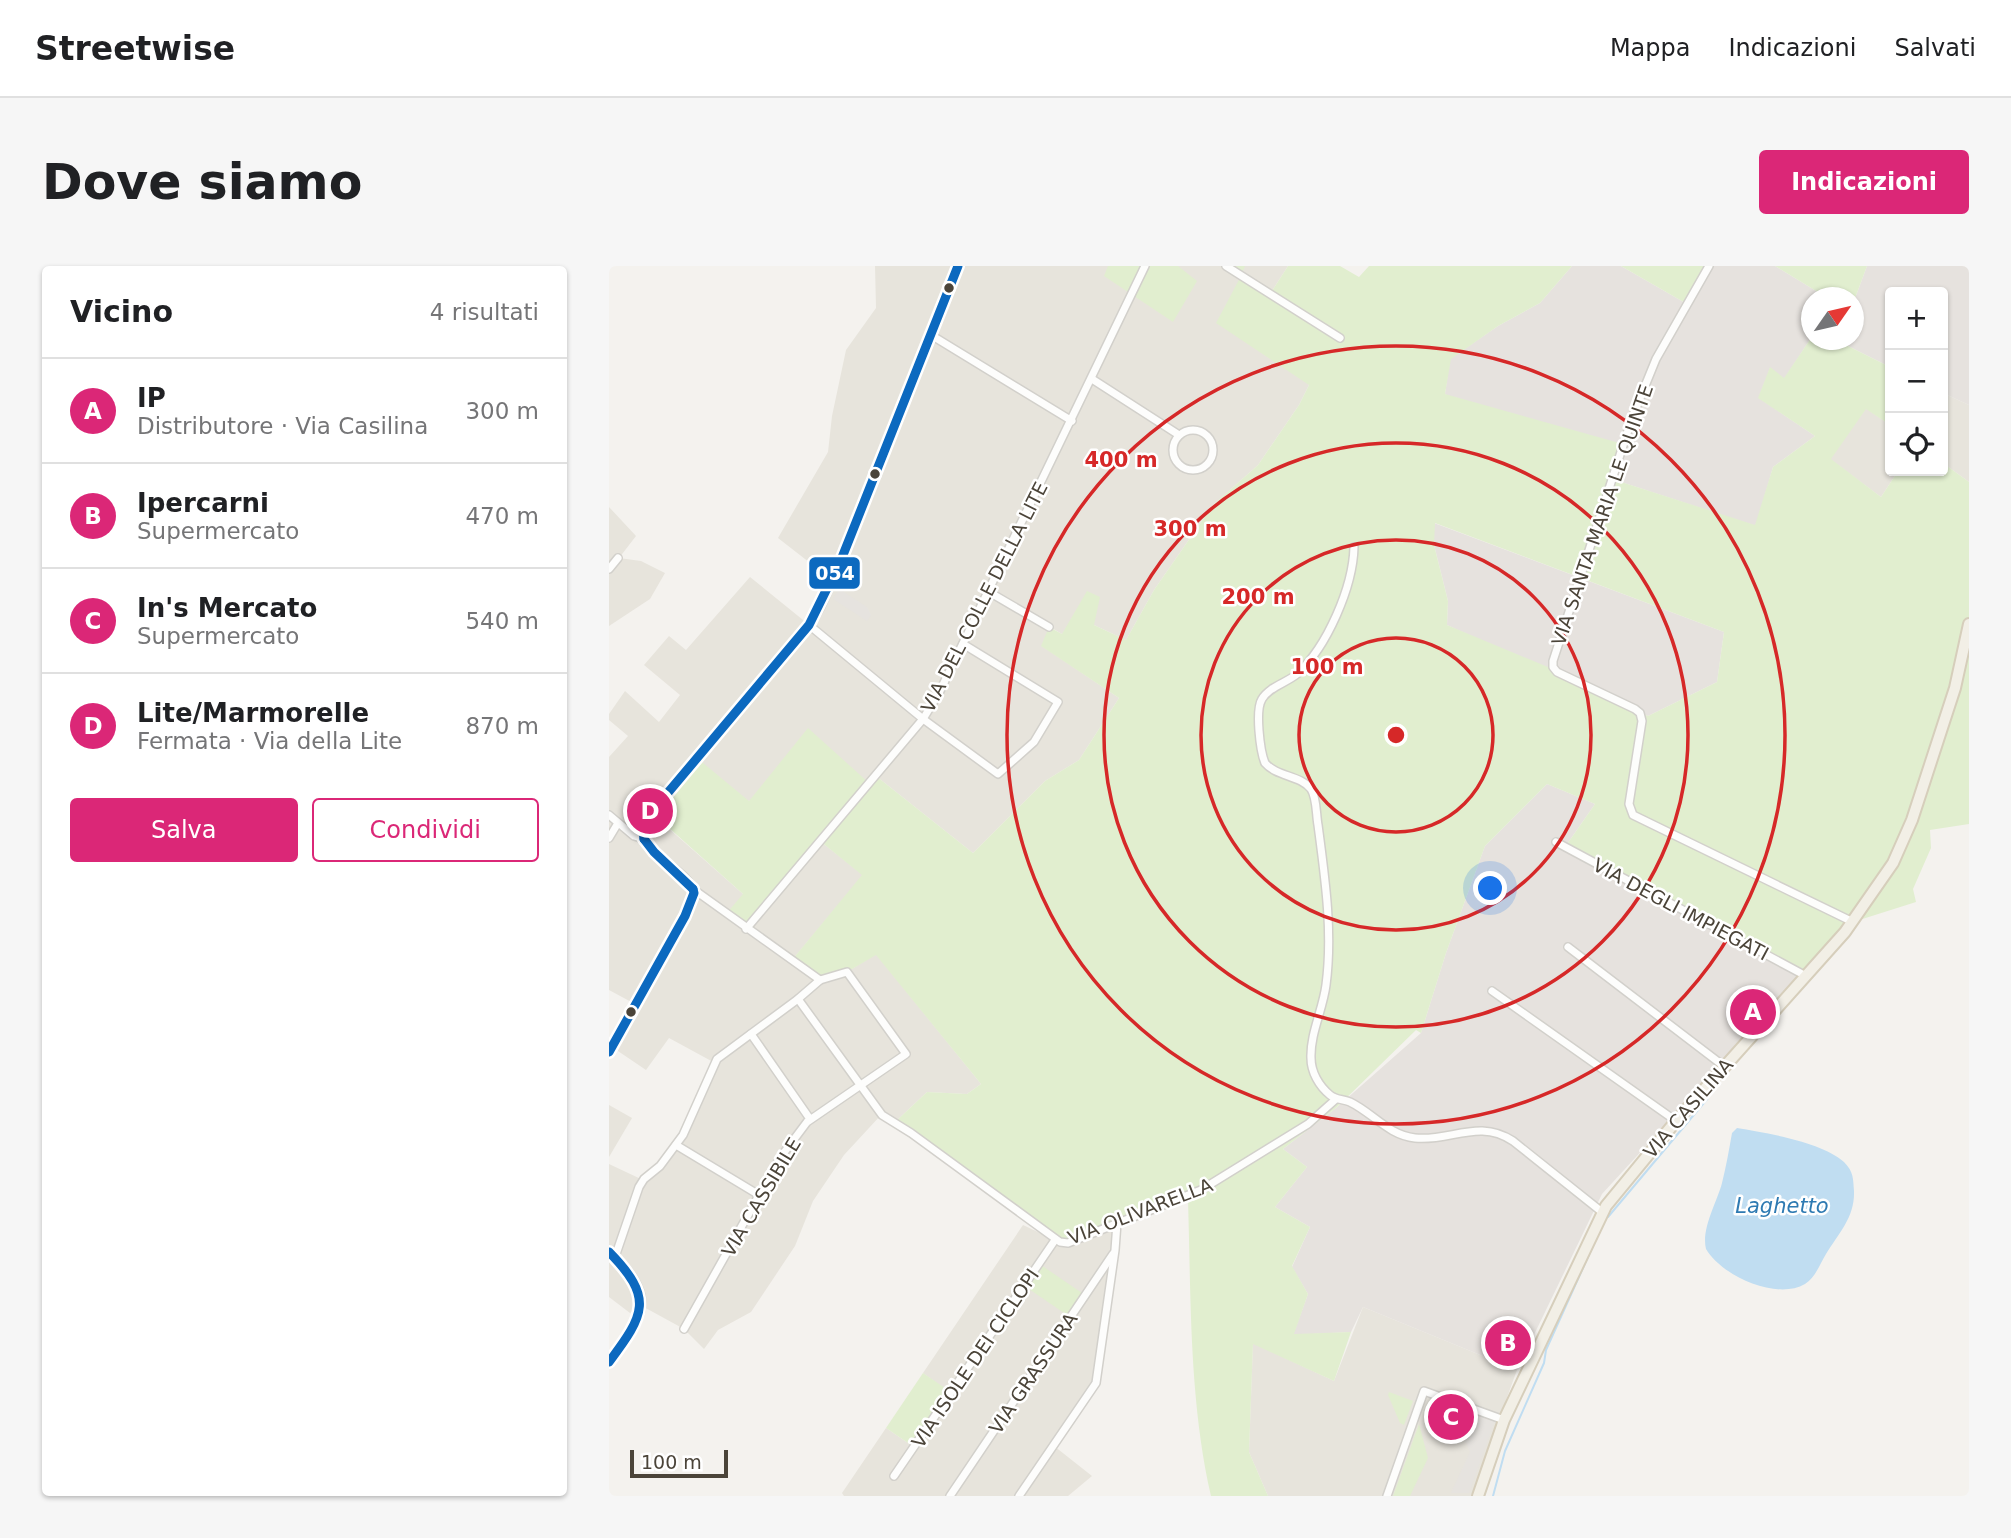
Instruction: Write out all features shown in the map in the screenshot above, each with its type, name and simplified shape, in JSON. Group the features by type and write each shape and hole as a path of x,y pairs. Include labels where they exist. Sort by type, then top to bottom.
{"main road":[{"name":"VIA CASILINA","path":"1478,1496 1504,1420 1602,1212 1676,1121 1853,922 1890,868 1906,836 1958,681 1969,624"}],"street":[{"path":"609,1362 634,1325 642,1303 637,1285 612,1254 639,1187 683,1135 715,1062 820,980 692,888 654,852 644,839 643,831 655,808 809,625 820,606 841,560 958,266"},
{"name":"VIA DEL COLLE DELLA LITE","path":"746,929 923,719 939,693 1145,266"},
{"path":"1226,266 1340,338"},
{"name":"VIA SANTA MARIA LE QUINTE","path":"1709,266 1656,359 1632,418 1552,664 1557,672 1640,713 1642,720 1629,804 1633,815 1853,922"},
{"path":"931,335 1072,421"},
{"path":"1092,379 1179,435"},
{"path":"1190,430 1207,435 1213,446 1209,463 1192,470 1180,465 1174,453 1175,440 1179,435 1190,430"},
{"path":"1354,547 1350,579 1325,636 1298,673 1263,698 1258,713 1265,763 1273,771 1306,785 1314,796 1325,879 1329,948 1325,995 1311,1058 1317,1079 1326,1092 1336,1099 1351,1103 1385,1127 1408,1137 1426,1138 1478,1130 1500,1134 1513,1141 1602,1212"},
{"path":"609,569 618,558"},
{"path":"989,592 1049,627"},
{"path":"809,625 923,719 998,774 1034,742 1058,702 963,644"},
{"path":"609,815 634,836 644,839"},
{"path":"609,838 618,823"},
{"name":"VIA DEGLI IMPIEGATI","path":"1556,842 1806,976"},
{"path":"609,1052 685,916 694,893 692,888"},
{"path":"1568,947 1725,1067"},
{"name":"VIA CASSIBILE","path":"684,1329 780,1158 810,1119 906,1054 848,972 820,980"},
{"path":"1492,991 1676,1121"},
{"name":"VIA OLIVARELLA","path":"798,999 882,1115 911,1133 1055,1240 1068,1243 1201,1190 1308,1124 1336,1099"},
{"path":"751,1034 810,1119"},
{"path":"676,1145 759,1195"},
{"path":"1019,1496 1096,1383 1117,1223"},
{"name":"VIA ISOLE DEI CICLOPI","path":"894,1476 1055,1240"},
{"name":"VIA GRASSURA","path":"950,1496 1115,1250"},
{"path":"1387,1496 1423,1391 1504,1420"}],"shaded area":[{"path":"875,266 1288,266 1270,294 1309,385 1299,405 1258,465 1213,505 1154,590 1126,640 1094,625 1062,634 1050,627 1042,646 1119,698 1079,760 1045,781 973,853 876,776 869,783 650,812 743,894 820,841 863,875 793,959 847,972 876,954 981,1084 967,1094 927,1092 894,1123 881,1115 844,1155 813,1201 795,1246 751,1312 718,1330 704,1349 684,1329 642,1306 630,1313 609,1297 609,1164 643,1180 683,1135 715,1063 669,1038 646,1070 612,1047 635,1004 609,990 609,757 628,736 609,720 609,714 625,691 659,722 680,695 644,665 669,636 686,650 750,577 808,624 832,580 778,538 828,452 832,416 846,350 876,308"},
{"path":"1572,266 1621,266 1687,304 1709,266 1775,266 1810,287 1801,287 1803,350 1784,379 1770,368 1759,398 1815,436 1773,467 1756,526 1612,479 1445,394 1450,359 1498,326 1540,303"},
{"path":"1867,266 1969,266 1969,405 1948,395 1948,287 1885,287 1885,364 1856,350 1864,350 1864,287 1859,287"},
{"path":"1948,395 1969,405 1969,482 1948,467"},
{"path":"1866,408 1885,421 1885,476 1895,476 1881,497 1830,459"},
{"path":"609,507 636,536 619,558 641,561 665,573 650,599 609,626"},
{"path":"1434,523 1724,632 1717,682 1648,716 1447,625 1448,601 1434,545"},
{"path":"839,589 867,607 871,615 867,621 833,599"},
{"path":"1547,784 1595,804 1565,847 1798,976 1602,1194 1517,1370 1363,1307 1351,1332 1293,1335 1308,1294 1292,1267 1310,1227 1275,1207 1307,1167 1283,1149 1336,1108 1421,1033 1446,953 1485,846"},
{"path":"609,1105 632,1118 609,1157"},
{"path":"1117,1223 1099,1373 1054,1446 1092,1476 1068,1496 844,1496 842,1493 886,1428 911,1445 948,1391 923,1373 1023,1225 1055,1240"},
{"path":"1363,1307 1517,1370 1471,1496 1268,1496 1249,1452 1253,1343 1334,1381"},
{"path":"1452,1403 1495,1420 1469,1493 1451,1493 1470,1452 1452,1410"}],"green space":[{"path":"1108,266 1178,266 1197,281 1173,322 1104,276"},
{"path":"1226,266 1245,266 1241,276"},
{"path":"1288,266 1340,266 1359,277 1369,266 1572,266 1540,303 1498,326 1451,359 1445,394 1623,444 1612,479 1755,525 1773,467 1815,436 1758,398 1770,367 1784,378 1803,350 1856,350 1885,364 1885,422 1866,409 1831,459 1881,497 1895,476 1948,476 1948,467 1969,482 1969,824 1930,830 1931,848 1913,889 1916,902 1853,922 1802,972 1565,847 1595,804 1547,784 1485,846 1446,953 1421,1033 1416,1030 1336,1108 1283,1149 1307,1167 1275,1207 1310,1227 1292,1266 1308,1294 1294,1334 1351,1332 1334,1381 1253,1344 1249,1452 1268,1496 1211,1496 1195,1386 1188,1199 1068,1243 1055,1240 894,1123 927,1092 967,1094 981,1084 876,955 847,972 820,980 792,960 862,875 820,841 746,929 726,914 743,894 650,811 697,758 749,801 808,728 869,783 876,776 973,853 1045,781 1079,760 1119,698 1041,646 1049,627 1062,634 1087,591 1100,597 1094,625 1126,640 1154,590 1213,505 1258,465 1299,405 1309,385 1216,323 1241,276 1270,294","holes":["1435,523 1724,632 1717,682 1648,716 1555,670 1447,625 1448,601 1434,545"]},
{"path":"1621,266 1709,266 1687,304"},
{"path":"1775,266 1867,266 1859,287 1810,287"},
{"path":"1041,1265 1082,1293 1067,1315 1026,1287"},
{"path":"923,1373 948,1390 911,1445 886,1428"},
{"path":"1389,1392 1413,1401 1404,1425 1400,1423"},
{"path":"1419,1424 1428,1458 1410,1496 1393,1496"}],"water":[{"name":"Laghetto","path":"1737,1128 1793,1139 1822,1149 1844,1162 1851,1172 1854,1200 1849,1217 1814,1275 1805,1284 1779,1289 1750,1283 1724,1268 1706,1249 1708,1224 1722,1183 1732,1133"}],"waterway":[{"path":"1608,1217 1708,1098"},
{"path":"1493,1496 1505,1451 1544,1363 1546,1350 1601,1228"}],"transit line":[{"name":"054","path":"644,839 643,831 655,808 809,625 841,560 958,266"},
{"name":"054","path":"644,839 693,889"},
{"name":"054","path":"609,1052 685,916 693,889"},
{"name":"054","path":"609,1252 633,1282 639,1306 631,1331 609,1362"}],"place":[{"name":"Lite/Marmorelle","path":"650,811"},
{"name":"IP","path":"1753,1012"},
{"name":"Ipercarni","path":"1508,1343"},
{"name":"In's Mercato","path":"1451,1417"}]}
